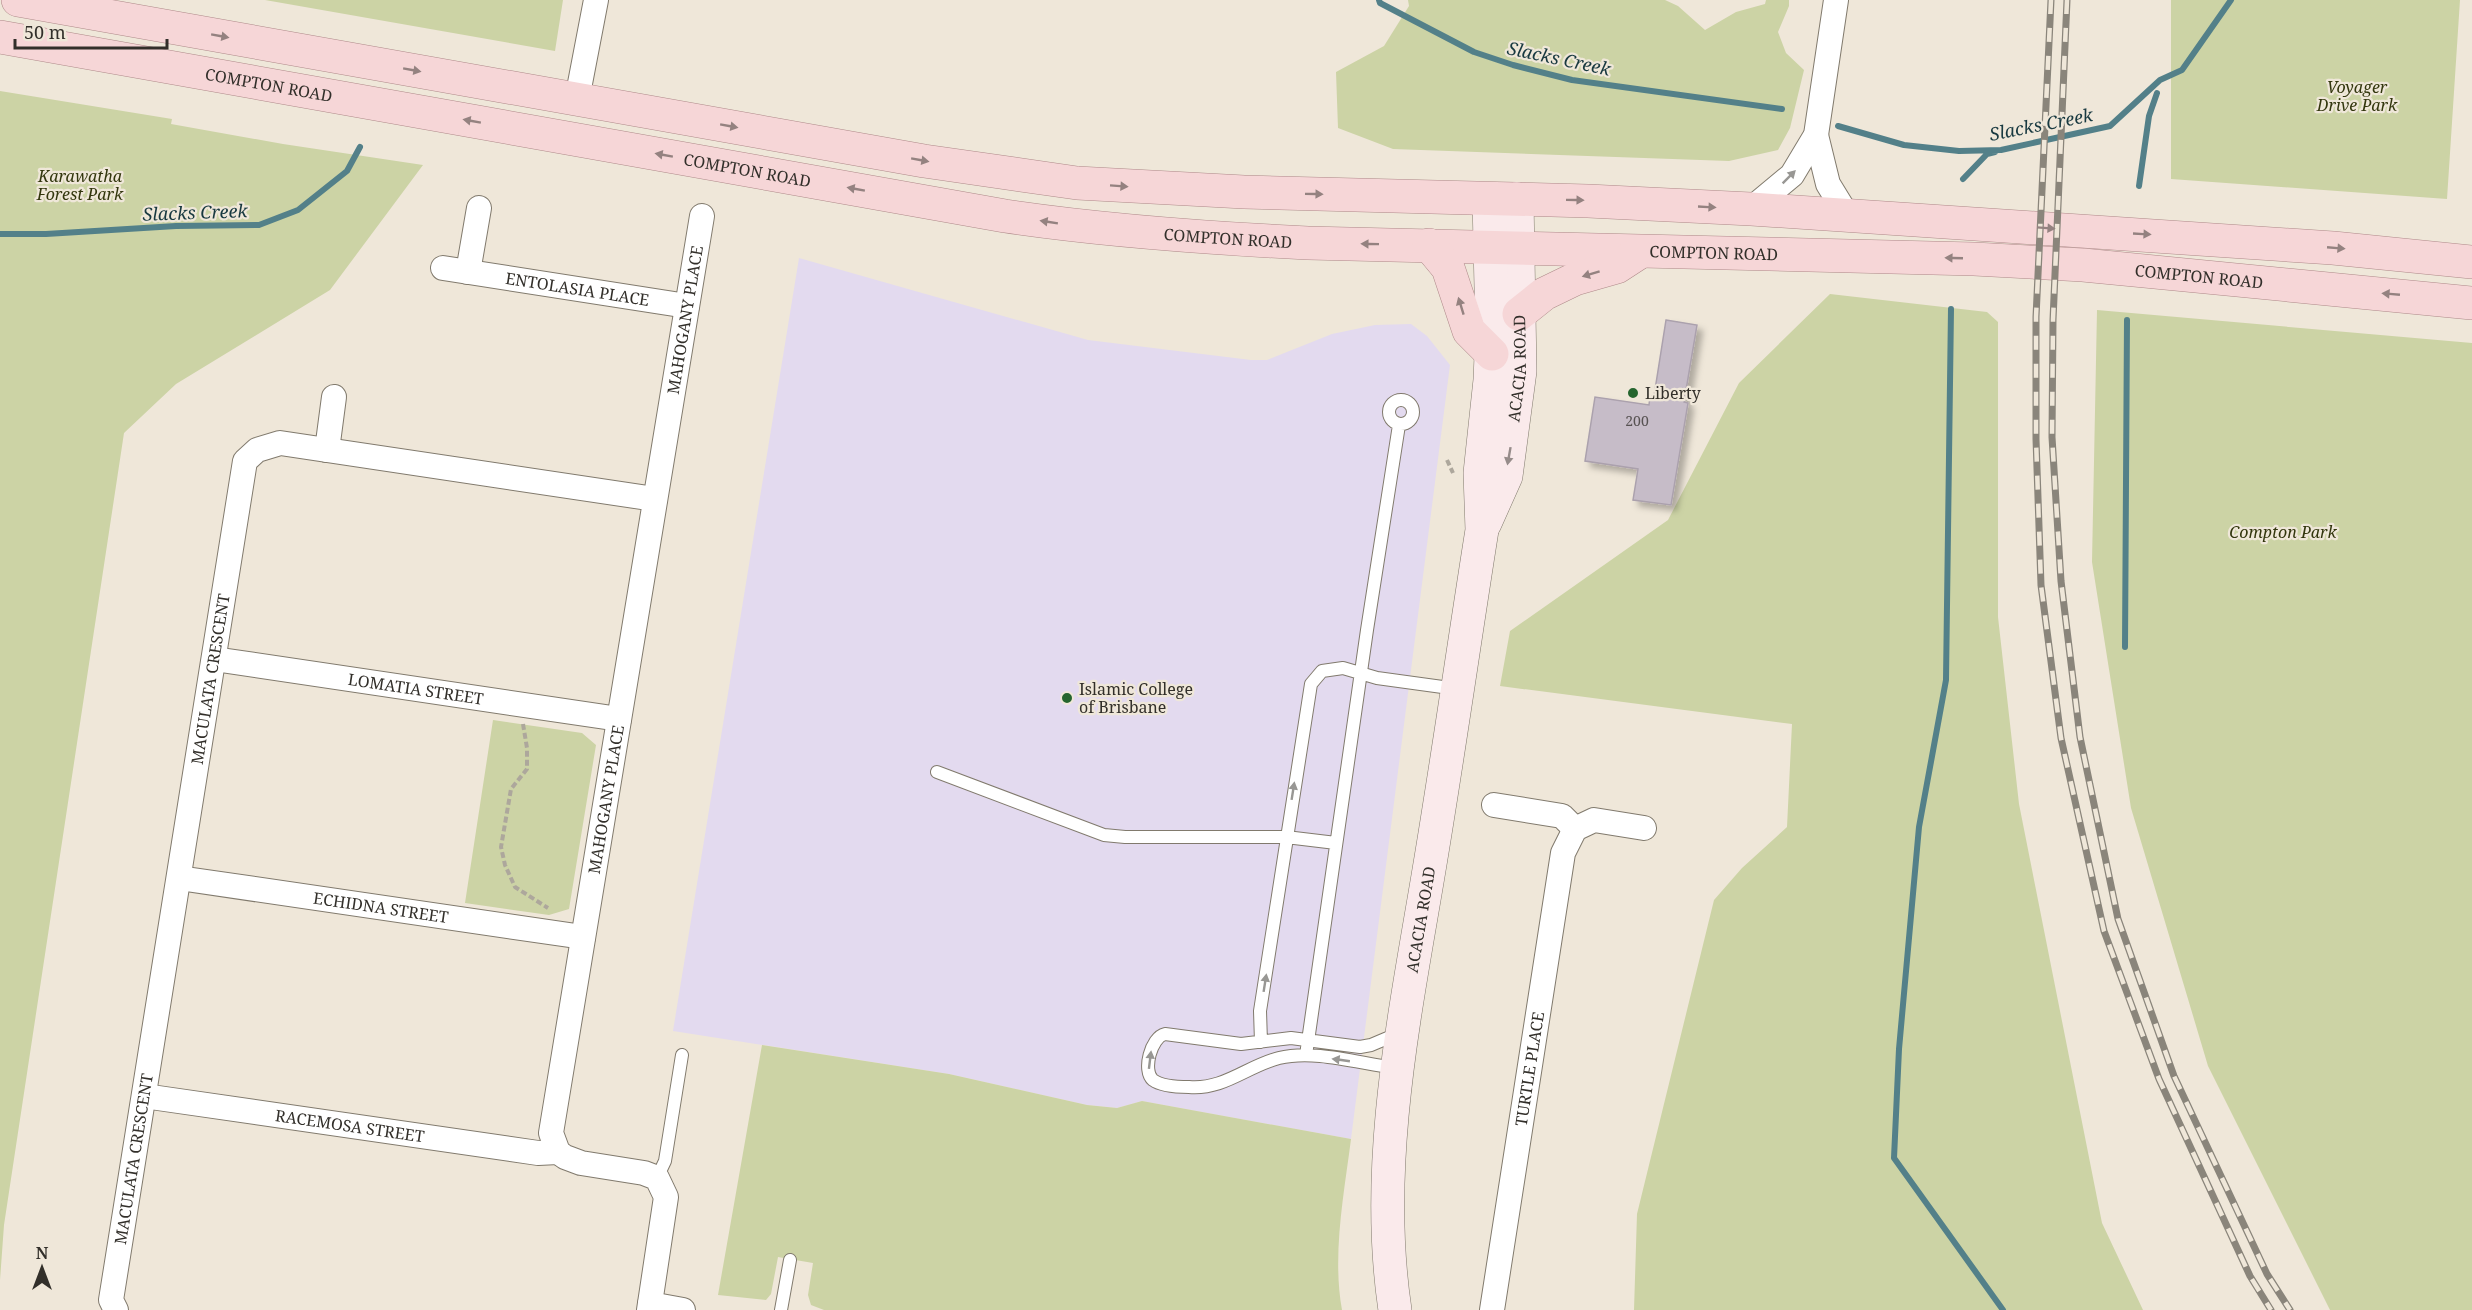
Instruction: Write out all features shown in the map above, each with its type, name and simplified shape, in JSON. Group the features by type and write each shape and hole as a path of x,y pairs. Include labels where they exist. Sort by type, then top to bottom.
{"main road":[{"path":"18,0 924,161 1058,181 1233,192 1503,199 1751,209 2202,238 2472,262"},
{"name":"COMPTON ROAD","path":"0,38 1057,224 1205,238 2036,262 2471,302"},
{"path":"1429,245 1448,268 1469,331 1492,354"},
{"path":"1518,314 1544,294 1575,279 1617,267 1643,250"},
{"path":"2413,256 2412,266 2415,276 2424,282 2447,284 2471,302"}],"street":[{"path":"577,99 596,0"},
{"path":"1836,0 1816,135 1828,184 1847,215"},
{"path":"1751,209 1792,175 1816,135"},
{"name":"ACACIA ROAD","path":"1395,1310 1390,1278 1387,1203 1393,1116 1403,1031 1482,530 1480,473 1503,247 1503,199"},
{"path":"468,272 479,208"},
{"name":"MAHOGANY PLACE","path":"558,1152 551,1133 702,216"},
{"name":"ACACIA ROAD","path":"1482,530 1506,476 1520,371 1518,314 1503,247"},
{"name":"ENTOLASIA PLACE","path":"443,268 687,306"},
{"path":"327,450 334,398"},
{"name":"MACULATA CRESCENT","path":"116,1310 111,1300 245,461 257,450 280,442 655,499"},
{"name":"LOMATIA STREET","path":"214,659 619,719"},
{"path":"1494,805 1562,816 1575,830 1594,820 1644,828"},
{"name":"TURTLE PLACE","path":"1491,1310 1563,853 1575,830"},
{"name":"ECHIDNA STREET","path":"179,878 583,937"},
{"name":"RACEMOSA STREET","path":"144,1096 538,1153 558,1152"},
{"path":"558,1152 581,1163 644,1173 657,1178 666,1197 649,1307 683,1310"}],"lane":[{"path":"1306,1055 1399,425"},
{"path":"1261,1042 1260,1011 1311,684 1316,676 1328,670 1343,668 1377,678 1458,689"},
{"path":"937,772 1104,835 1286,837 1336,843"},
{"path":"1398,1068 1306,1055 1278,1058 1228,1081 1208,1086 1176,1086 1157,1082 1150,1076 1153,1043 1160,1035 1171,1033 1241,1044 1283,1038 1360,1047 1371,1045 1403,1031"},
{"path":"657,1178 666,1161 682,1055"},
{"path":"781,1310 790,1260"}],"path":[{"path":"519,704 527,748 527,769 511,789 501,847 505,865 516,887 537,903 554,911 551,933"}],"shaded area":[{"name":"Islamic College of Brisbane","path":"799,258 1088,340 1251,360 1267,360 1332,334 1375,325 1411,324 1427,336 1450,365 1351,1139 1142,1101 1117,1108 1087,1105 949,1074 673,1031"}],"green space":[{"path":"265,0 563,0 555,51"},
{"path":"1408,0 1665,0 1678,6 1705,30 1736,12 1765,4 1766,0 1789,0 1789,6 1778,32 1786,53 1804,70 1790,128 1778,150 1729,161 1393,149 1338,128 1336,72 1384,46 1409,6"},
{"name":"Voyager Drive Park","path":"2171,0 2460,0 2447,199 2171,179"},
{"name":"Karawatha Forest Park","path":"0,91 172,119 171,124 283,144 423,165 330,290 176,384 124,433 4,1225 0,1280"},
{"path":"1830,294 1987,312 1998,322 1998,617 2019,804 2102,1223 2143,1310 1634,1310 1637,1214 1714,900 1742,868 1787,827 1792,724 1500,686 1510,631 1668,520 1739,383"},
{"name":"Compton Park","path":"2097,310 2472,343 2472,1310 2330,1310 2208,1066 2131,808 2092,562"},
{"path":"493,720 582,733 596,745 569,909 549,915 465,903"},
{"path":"762,1045 949,1074 1087,1105 1117,1108 1142,1101 1351,1139 1342,1203 1339,1246 1338,1268 1342,1310 824,1310 811,1305 808,1295 813,1263 778,1257 771,1294 766,1300 718,1295"}],"building":[{"path":"1666,320 1697,325 1684,402 1688,403 1671,505 1633,500 1638,469 1585,461 1595,397 1649,405 1650,396 1654,396"}],"waterway":[{"name":"Slacks Creek","path":"1379,0 1380,3 1474,52 1513,65 1572,80 1782,109"},
{"name":"Slacks Creek","path":"1838,126 1904,145 1959,151 2001,150 2110,126 2160,80 2182,70 2231,0"},
{"path":"2139,186 2149,116 2157,93"},
{"name":"Slacks Creek","path":"0,234 46,234 176,226 259,225 298,210 347,171 360,147"},
{"path":"1963,179 1987,154 1995,152"},
{"path":"1951,309 1946,680 1919,827 1899,1049 1894,1158 2003,1310"},
{"path":"2125,647 2127,320"}],"railway":[{"path":"2051,0 2036,317 2036,439 2041,585 2061,738 2104,931 2159,1079 2250,1276 2271,1310"},
{"path":"2067,0 2053,320 2052,437 2061,581 2080,737 2118,919 2174,1076 2267,1274 2290,1310"}],"place":[{"name":"Liberty","path":"1633,393"},
{"name":"Islamic College of Brisbane","path":"1067,698"}]}
